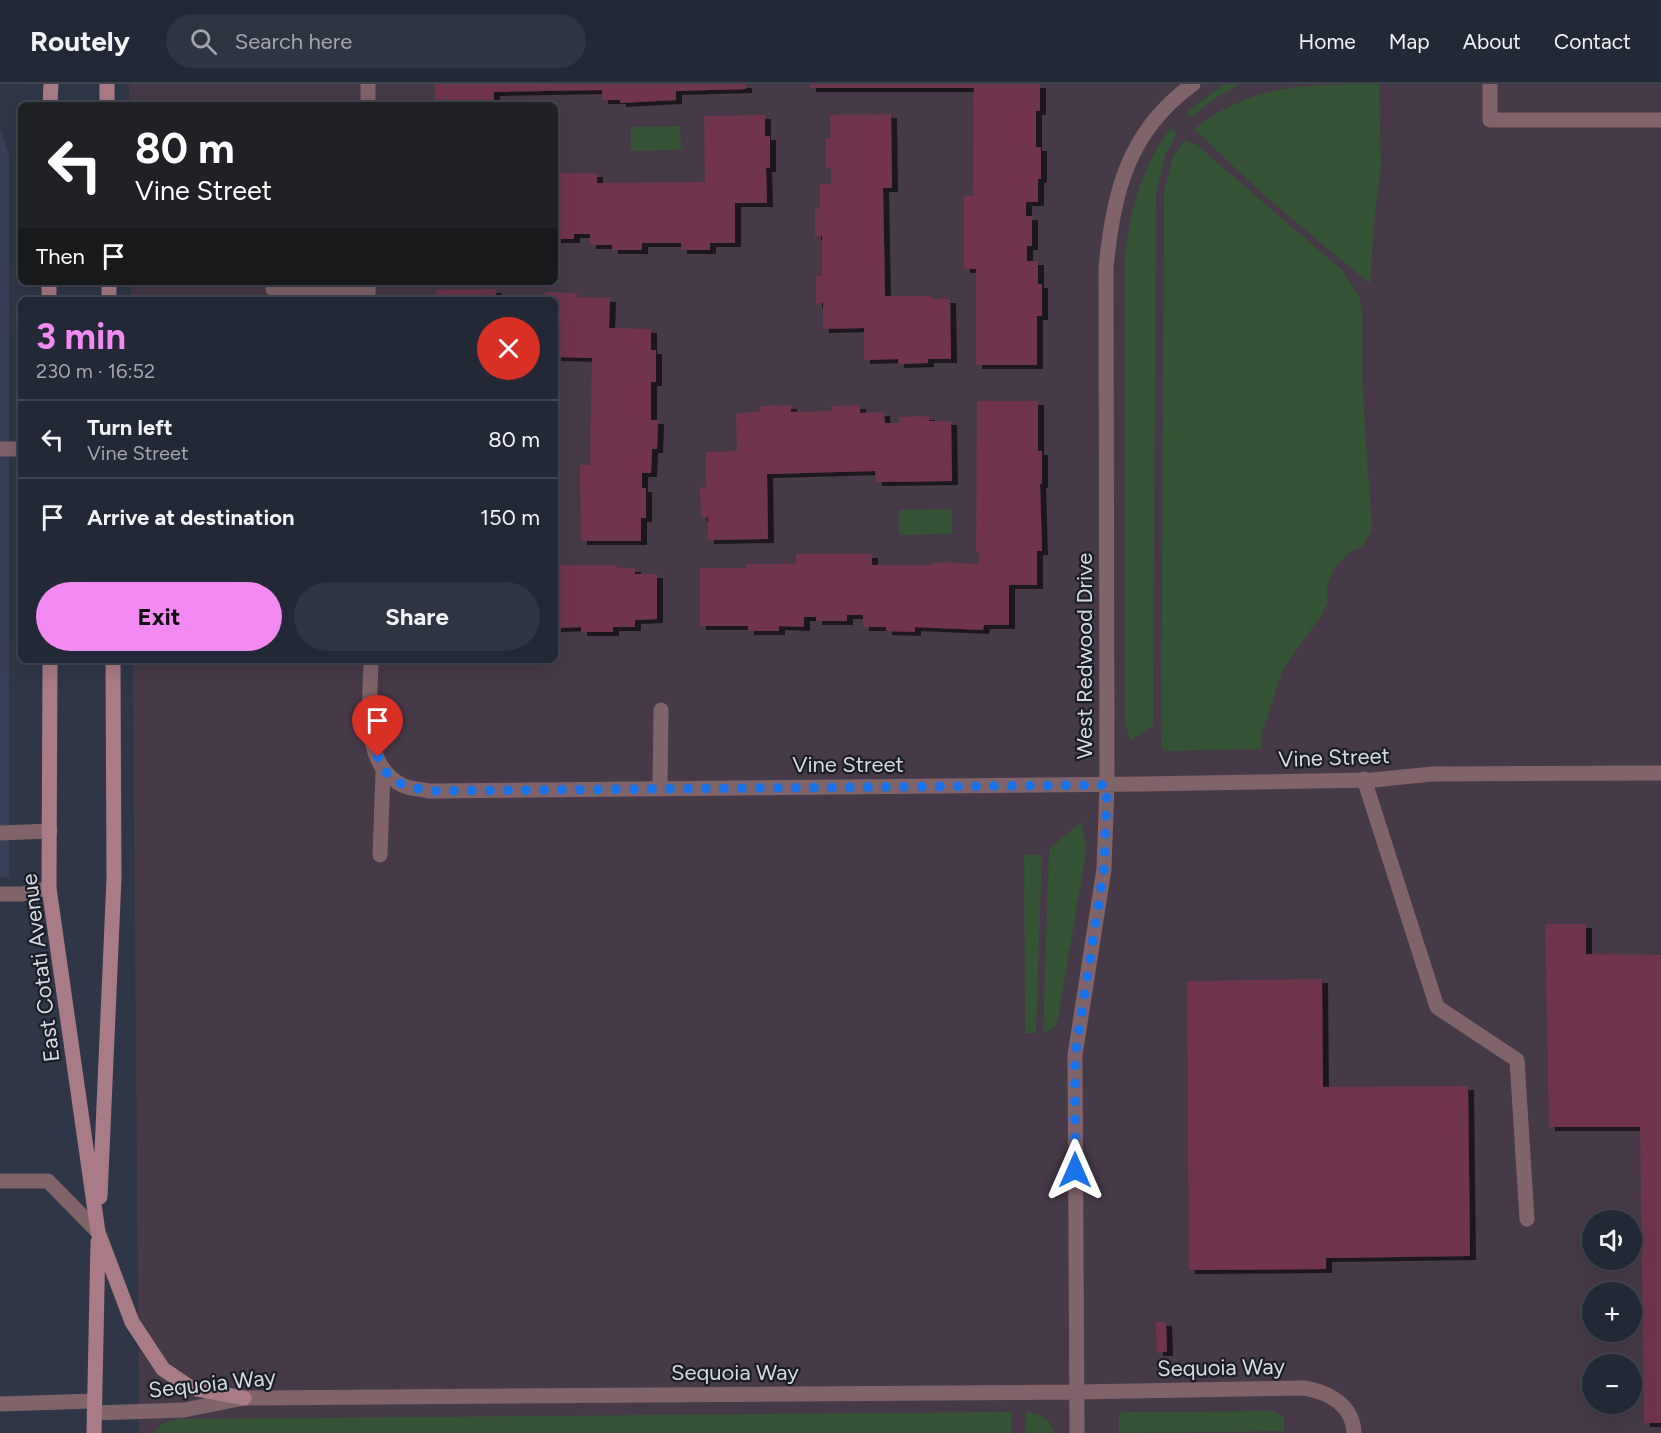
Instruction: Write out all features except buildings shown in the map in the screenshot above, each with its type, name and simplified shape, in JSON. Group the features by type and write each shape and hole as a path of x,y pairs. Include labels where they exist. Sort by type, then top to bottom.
{"main road":[{"path":"50,102 51,84"},
{"path":"107,84 107,102"},
{"name":"East Cotati Avenue","path":"50,663 48,888 98,1233"},
{"name":"East Cotati Avenue","path":"94,1433 98,1233 114,878 112,663"},
{"path":"98,1233 132,1322 163,1369 191,1388 244,1398"}],"street":[{"path":"368,84 368,102"},
{"name":"West Redwood Drive","path":"1077,1433 1075,1055 1104,869 1107,785 1106,267 1111,223 1121,179 1137,145 1153,122 1193,84"},
{"path":"1490,84 1490,120 1661,120"},
{"path":"273,289 368,290"},
{"path":"0,449 18,449"},
{"path":"371,663 372,742 383,772 380,855"},
{"path":"660,788 661,710"},
{"name":"Vine Street","path":"383,772 403,786 429,791 1107,785 1364,779 1432,774 1661,774"},
{"path":"1364,779 1437,1007 1517,1060 1527,1219"},
{"path":"0,833 50,831"},
{"path":"0,894 22,894 48,888"},
{"path":"0,1181 48,1181 98,1233"},
{"name":"Sequoia Way","path":"0,1404 184,1410 244,1398 1077,1392 1304,1388 1321,1391 1336,1399 1347,1412 1354,1433"}],"shaded area":[{"path":"129,84 1661,84 1661,1433 139,1433 133,663 558,663 558,297 131,297 131,285 558,285 558,102 129,102"},
{"path":"0,128 9,155 9,878 0,877"}],"green space":[{"path":"1224,84 1239,84 1207,104 1192,118 1186,113"},
{"path":"1379,84 1381,167 1370,284 1266,197 1194,129 1216,114 1258,95 1303,86"},
{"path":"680,126 681,150 631,151 631,127"},
{"path":"1171,128 1177,134 1165,155 1156,195 1153,725 1131,741 1125,724 1125,255 1130,221 1139,188 1152,157"},
{"path":"1184,140 1197,145 1342,270 1359,296 1362,312 1362,379 1372,530 1362,547 1351,551 1334,569 1327,587 1328,603 1283,669 1262,733 1261,749 1165,751 1161,746 1164,191 1173,157"},
{"path":"952,509 952,534 899,535 899,510"},
{"path":"1081,822 1086,845 1085,859 1058,1019 1053,1029 1043,1033 1049,849"},
{"path":"1024,855 1042,855 1036,1033 1025,1033"},
{"path":"1274,1411 1284,1417 1284,1431 1119,1433 1119,1415 1123,1412"},
{"path":"1011,1412 1011,1433 154,1433 163,1423 179,1419"},
{"path":"1026,1412 1044,1418 1051,1424 1055,1433 1025,1433"}],"route":[{"path":"378,757 383,772 403,786 429,791 1107,785 1104,869 1075,1055 1075,1170"}]}
